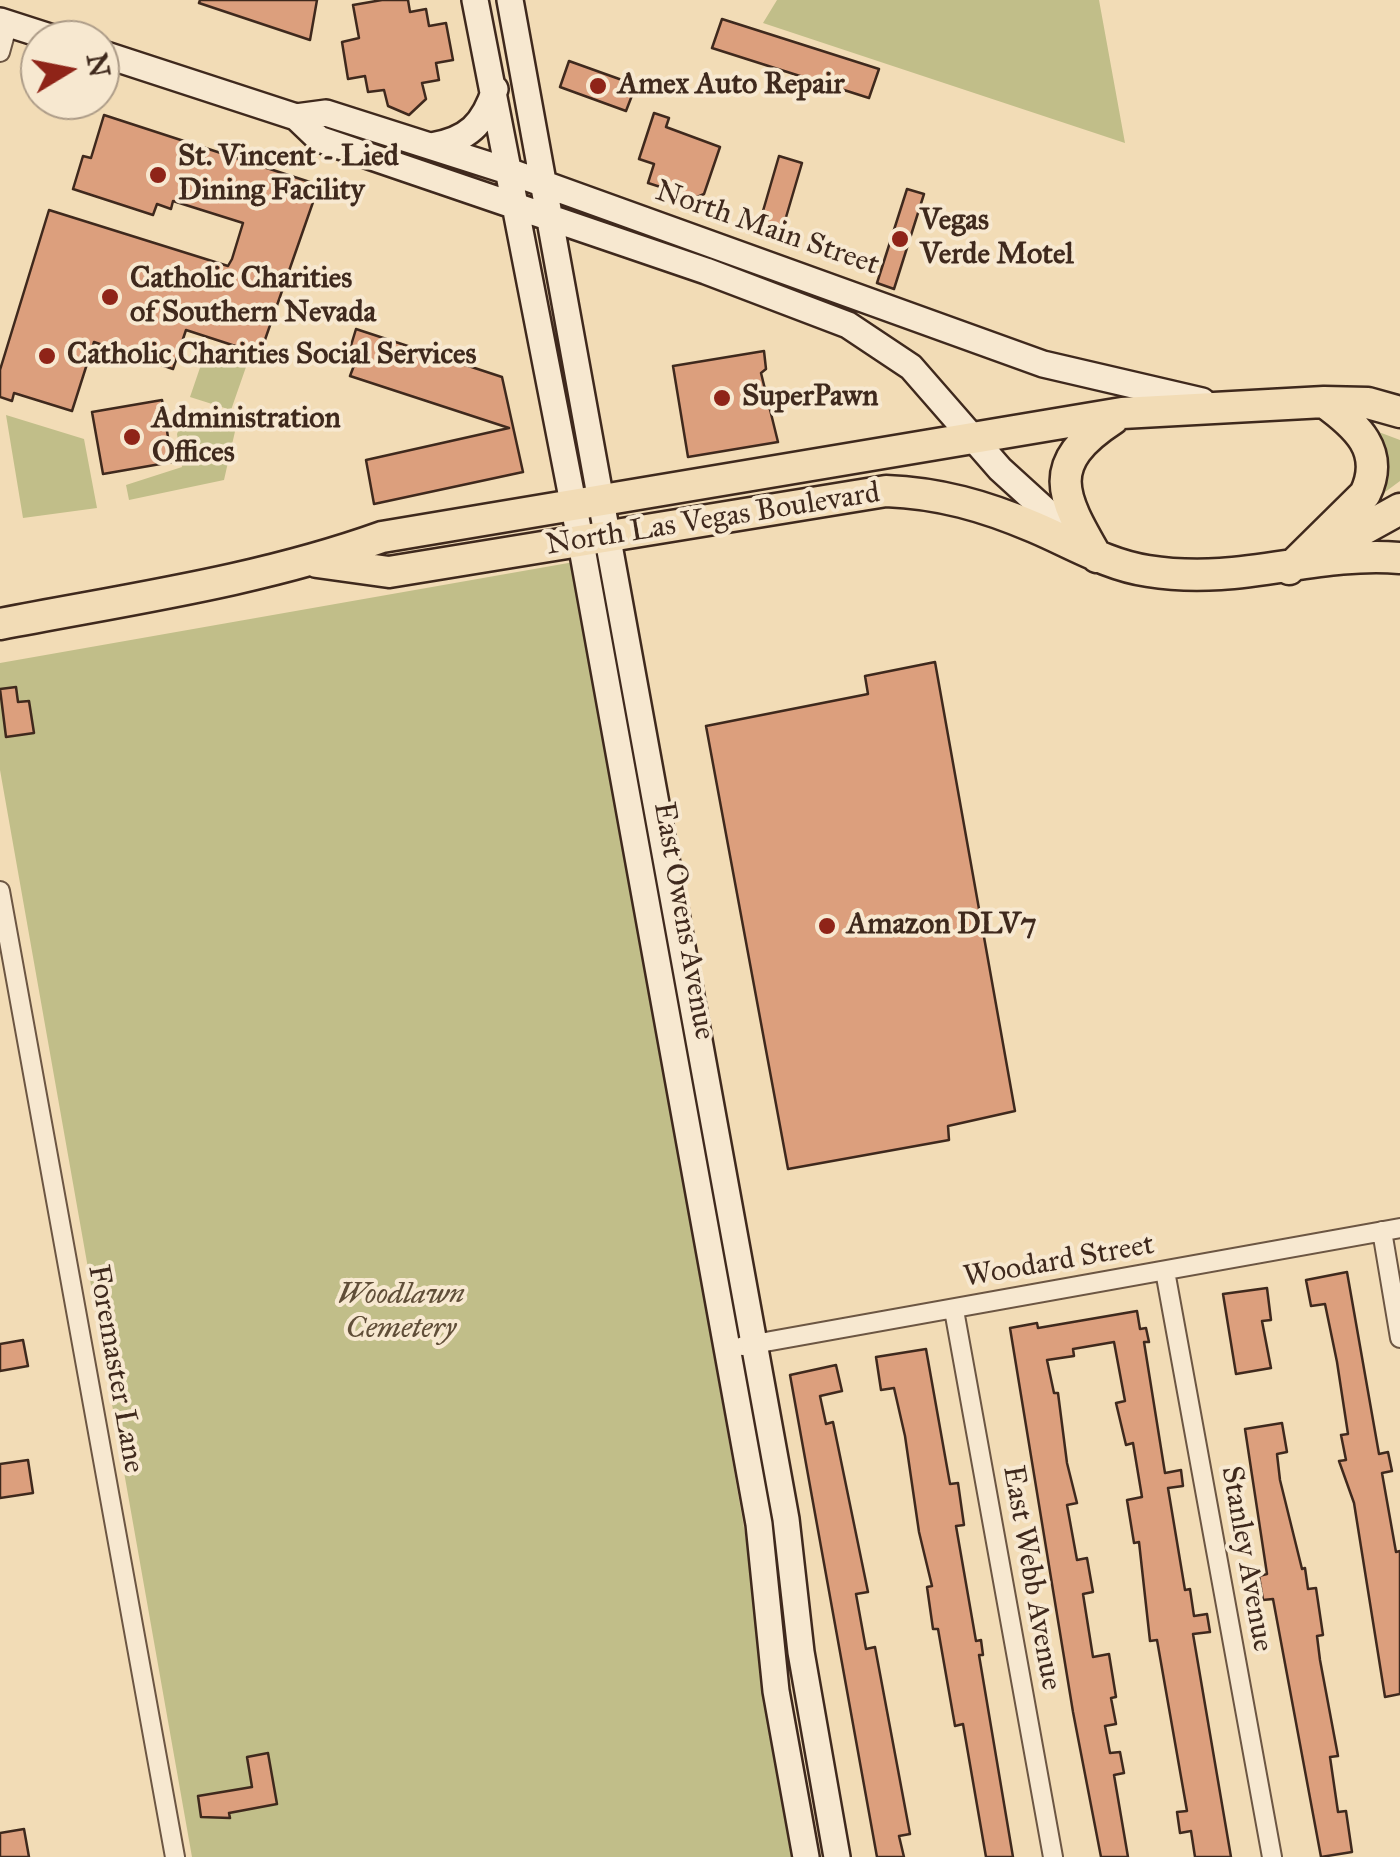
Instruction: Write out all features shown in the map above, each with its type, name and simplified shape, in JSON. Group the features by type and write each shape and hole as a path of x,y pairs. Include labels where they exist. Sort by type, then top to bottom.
{"main road":[{"name":"East Owens Avenue","path":"474,0 517,206 588,502 754,1344 837,1857"},
{"name":"East Owens Avenue","path":"510,0 552,219 588,502"},
{"name":"North Main Street","path":"120,59 296,116 326,113 511,172 1044,364 1219,404"},
{"path":"431,146 460,140 472,132 488,109 495,89"},
{"name":"North Main Street","path":"296,116 319,139 811,308 848,325 910,367 1037,505 1098,557"},
{"path":"1324,402 1400,393"},
{"path":"1288,569 1365,494 1371,481 1369,444 1357,426 1324,402"},
{"name":"North Las Vegas Boulevard","path":"0,624 313,562 382,537 1122,413 1219,404 1324,402 1368,403 1400,412"},
{"path":"1098,557 1067,501 1064,474 1081,442 1122,413"},
{"name":"North Las Vegas Boulevard","path":"313,562 389,572 865,492 917,492 988,509 1098,557 1142,571 1195,578 1368,557 1400,558"},
{"path":"1288,569 1400,509"},
{"name":"East Owens Avenue","path":"595,537 759,1524 776,1691 806,1857"}],"street":[{"path":"0,52 4,22"},
{"name":"Foremaster Lane","path":"0,890 175,1857"},
{"path":"1391,1230 1400,1338"},
{"name":"Woodard Street","path":"728,1349 1391,1230"},
{"name":"Stanley Avenue","path":"1165,1271 1272,1857"},
{"name":"East Webb Avenue","path":"954,1310 1054,1857"}],"green space":[{"path":"777,0 1099,0 1125,143 763,23"},
{"path":"205,353 246,367 231,410 190,397"},
{"path":"187,409 236,427 224,480 129,500 126,485 182,467 177,434"},
{"path":"6,415 84,439 97,508 23,518"},
{"path":"1376,431 1400,440 1400,481 1377,498"},
{"name":"Woodlawn Cemetery","path":"574,562 802,1857 192,1857 0,770 0,663"}],"building":[{"path":"317,0 310,40 199,3"},
{"path":"408,0 410,12 426,9 429,26 446,23 453,60 436,63 439,80 422,83 426,99 409,115 388,106 384,90 368,92 365,76 348,79 342,42 359,38 353,5"},
{"path":"722,19 879,69 869,98 712,48"},
{"name":"Amex Auto Repair","path":"569,61 636,85 626,111 560,87"},
{"path":"654,113 669,118 666,127 720,147 704,194 695,198 648,183 654,164 639,159"},
{"path":"102,120 119,120 319,185 260,354 186,330 173,369 94,342 72,411 14,393 12,401 0,397 0,370 49,210 228,266 232,259 243,223 173,201 171,209 157,204 153,215 73,189 83,156 91,158"},
{"path":"779,156 802,163 779,241 756,235"},
{"name":"Vegas Verde Motel","path":"907,189 924,194 894,289 877,283"},
{"path":"356,329 502,377 523,472 374,504 366,460 509,428 350,376 358,355 349,352"},
{"name":"SuperPawn","path":"764,351 766,369 761,373 778,442 688,457 673,366"},
{"name":"Administration Offices","path":"162,400 172,462 103,474 92,412"},
{"name":"Amazon DLV7","path":"935,662 1015,1111 948,1126 949,1140 788,1169 706,726 868,694 865,676"},
{"path":"16,687 18,702 29,701 34,733 6,737 0,689"},
{"path":"1347,1272 1379,1454 1388,1452 1392,1471 1382,1473 1396,1552 1400,1551 1400,1694 1385,1697 1354,1503 1339,1461 1346,1460 1341,1435 1348,1434 1337,1362 1325,1304 1311,1306 1306,1280"},
{"path":"1267,1288 1271,1320 1262,1321 1271,1368 1236,1374 1223,1294"},
{"path":"1137,1311 1140,1329 1146,1328 1149,1342 1144,1342 1165,1473 1181,1470 1183,1486 1168,1488 1185,1590 1190,1589 1194,1616 1207,1614 1210,1632 1193,1634 1231,1857 1195,1857 1191,1831 1180,1833 1177,1812 1187,1811 1157,1640 1150,1641 1139,1542 1134,1543 1127,1500 1142,1497 1133,1443 1126,1445 1116,1403 1125,1401 1114,1342 1073,1349 1074,1356 1047,1360 1054,1393 1058,1393 1067,1463 1077,1503 1067,1505 1077,1560 1087,1558 1093,1592 1083,1594 1093,1657 1109,1654 1116,1724 1105,1726 1110,1753 1120,1752 1124,1773 1114,1775 1128,1857 1101,1857 1073,1712 1010,1328 1037,1323 1038,1328"},
{"path":"23,1340 28,1366 0,1371 0,1344"},
{"path":"926,1349 950,1484 958,1483 964,1525 956,1526 976,1641 981,1640 983,1655 979,1655 1013,1857 986,1857 963,1724 955,1726 938,1629 933,1629 927,1587 932,1586 919,1532 905,1436 894,1388 881,1390 876,1357"},
{"path":"836,1365 842,1391 820,1396 826,1424 833,1422 868,1592 856,1594 866,1649 875,1647 910,1834 899,1836 904,1857 877,1857 790,1375"},
{"path":"1282,1423 1287,1452 1277,1454 1280,1480 1308,1589 1316,1588 1323,1635 1317,1636 1320,1660 1338,1756 1330,1757 1338,1812 1346,1811 1352,1852 1321,1857 1273,1599 1263,1600 1259,1576 1267,1574 1245,1429"},
{"path":"28,1460 33,1493 0,1498 0,1464"},
{"path":"268,1753 277,1804 229,1813 230,1818 201,1817 198,1796 252,1787 247,1757"},
{"path":"24,1829 29,1857 0,1857 0,1833"}],"place":[{"name":"Amex Auto Repair","path":"598,86"},
{"name":"St. Vincent - Lied Dining Facility","path":"158,175"},
{"name":"Vegas Verde Motel","path":"900,239"},
{"name":"Catholic Charities of Southern Nevada","path":"110,297"},
{"name":"Catholic Charities Social Services","path":"47,356"},
{"name":"SuperPawn","path":"722,398"},
{"name":"Administration Offices","path":"132,437"},
{"name":"Amazon DLV7","path":"827,926"}]}
